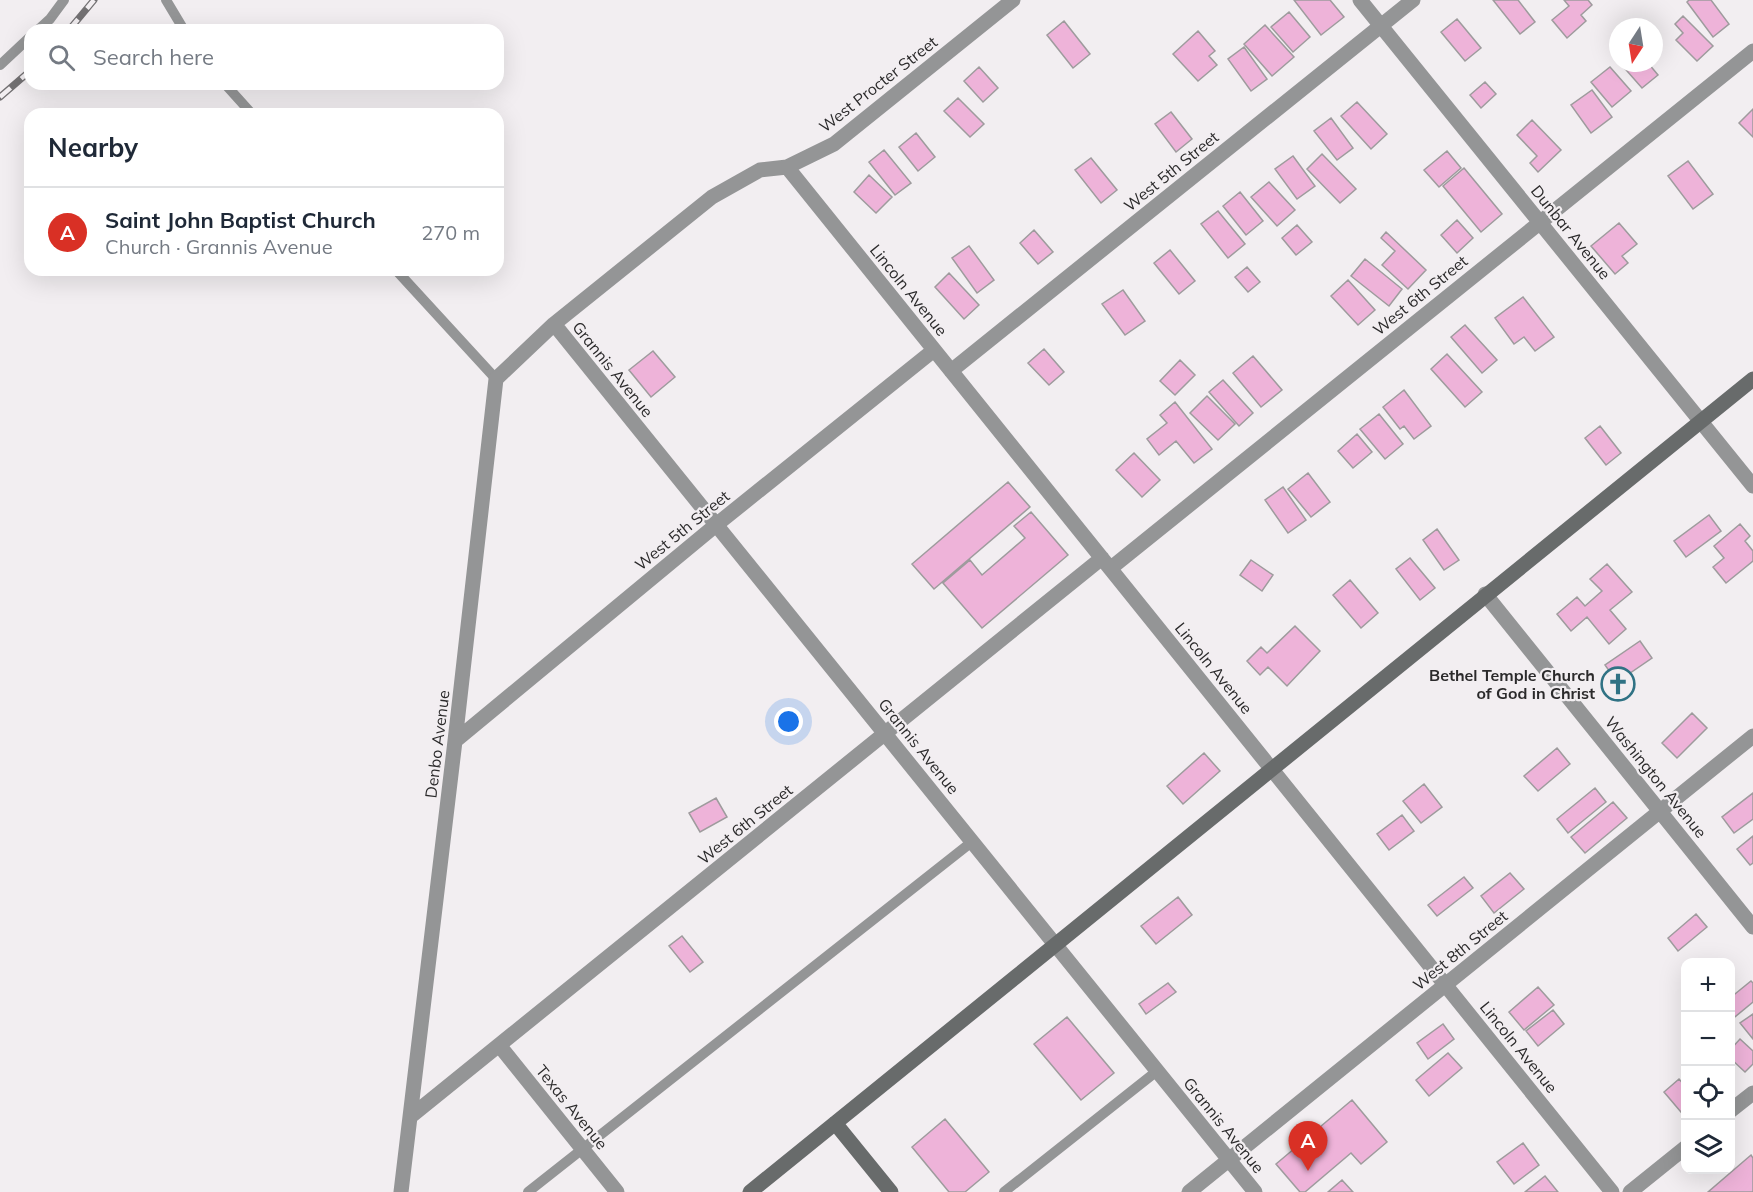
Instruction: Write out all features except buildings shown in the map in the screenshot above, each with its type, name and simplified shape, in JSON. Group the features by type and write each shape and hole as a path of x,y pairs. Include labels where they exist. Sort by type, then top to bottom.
{"main road":[{"path":"750,1192 1753,379"},
{"path":"835,1123 891,1192"}],"street":[{"name":"West Procter Street","path":"554,324 712,197 760,170 787,167 834,144 1013,0"},
{"name":"Dunbar Avenue","path":"1360,0 1753,486"},
{"name":"West 5th Street","path":"951,371 1413,0"},
{"name":"West 6th Street","path":"410,1117 885,734 1540,222 1753,51"},
{"name":"Lincoln Avenue","path":"787,167 1612,1192"},
{"path":"496,379 554,324"},
{"name":"Grannis Avenue","path":"554,324 1255,1192"},
{"name":"West 5th Street","path":"455,741 716,525 934,350"},
{"name":"Denbo Avenue","path":"401,1192 496,379"},
{"name":"Washington Avenue","path":"1485,594 1753,927"},
{"name":"West 8th Street","path":"1189,1192 1753,736"},
{"name":"Texas Avenue","path":"499,1045 617,1192"},
{"path":"1735,1108 1753,1093"},
{"path":"1630,1192 1681,1151"}],"lane":[{"path":"45,24 64,0"},
{"path":"166,0 180,24"},
{"path":"0,65 24,43"},
{"path":"230,90 247,108"},
{"path":"402,276 496,379"},
{"path":"528,1192 973,841"},
{"path":"1004,1192 1157,1071"}],"railway":[{"path":"74,24 94,0"},
{"path":"0,97 24,76"}],"place":[{"name":"Bethel Temple Church of God in Christ","path":"1618,684"},
{"name":"Saint John Baptist Church","path":"1308,1171"}]}
